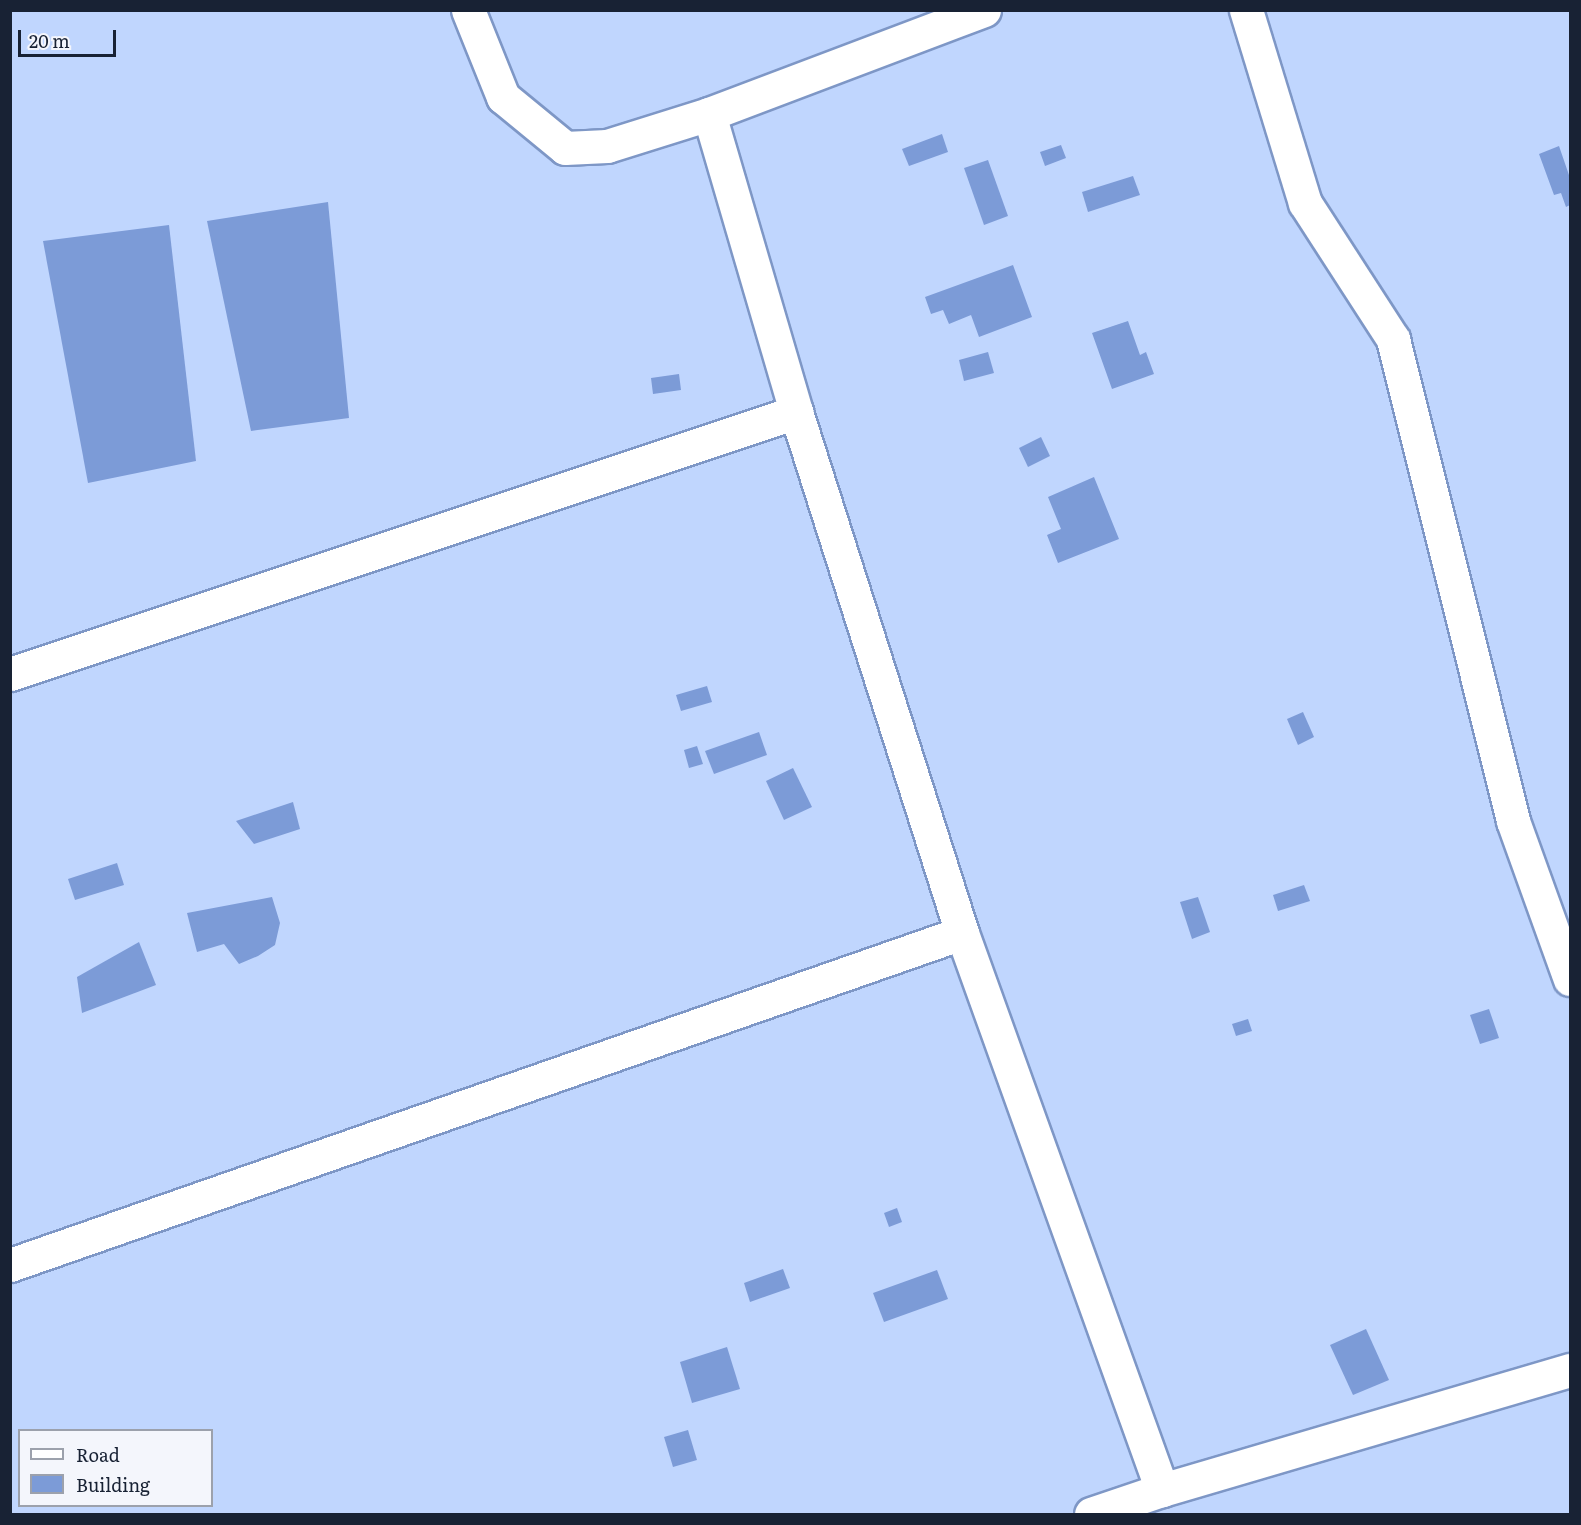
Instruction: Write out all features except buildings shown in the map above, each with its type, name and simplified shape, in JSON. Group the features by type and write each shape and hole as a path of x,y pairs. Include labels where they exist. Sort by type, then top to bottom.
{"street":[{"path":"468,10 502,97 565,148 607,146 709,114 984,10"},
{"path":"1246,10 1305,203 1394,339 1513,821 1570,979"},
{"path":"709,114 796,412 962,933 1162,1490"},
{"path":"10,674 796,412"},
{"path":"10,1265 962,933"},
{"path":"1091,1515 1162,1490 1570,1370"}]}
